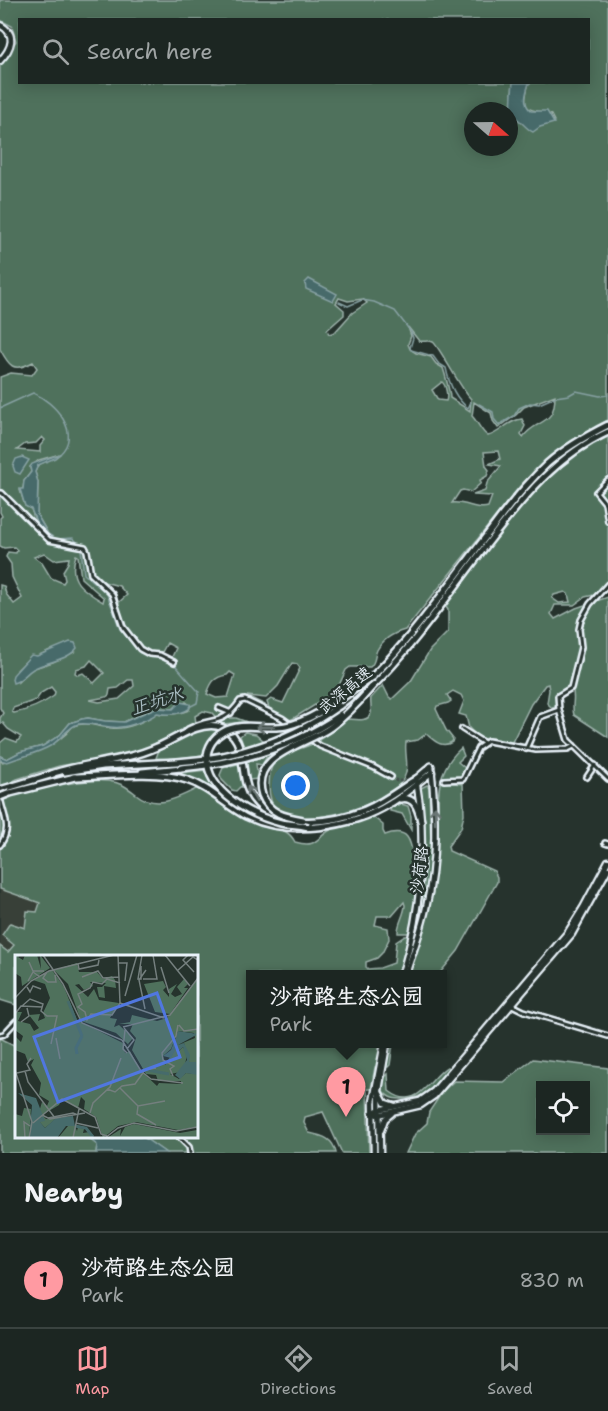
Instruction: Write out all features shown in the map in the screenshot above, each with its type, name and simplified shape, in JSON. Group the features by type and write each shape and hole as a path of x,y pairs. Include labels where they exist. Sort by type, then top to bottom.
{"highway":[{"name":"武深高速","path":"403,648 534,476 566,449 608,424"},
{"name":"武深高速","path":"0,797 73,777 219,758 264,746 300,731 374,680 403,648 525,496 561,461 593,438 608,432"},
{"name":"武深高速","path":"0,790 51,774 103,766 230,762 309,734 340,715 371,688 374,680"},
{"path":"308,826 266,819 231,799 218,786 211,774 207,755 210,746 220,733 233,728 278,727 299,722 374,680"},
{"path":"303,820 278,814 267,804 261,789 261,777 265,768 277,755 309,741 336,724 357,705 371,688"},
{"path":"51,774 84,764 138,755 198,728 217,726 228,731 238,742 247,786 259,806 278,817 303,820 330,819 360,812 416,781"},
{"path":"73,777 152,775 174,777 202,786 251,818 281,826 308,826 347,821 400,801 408,802 416,810 421,821"},
{"path":"391,803 416,781"}],"main road":[{"path":"0,25 11,33 12,40 0,61"},
{"name":"沙荷路","path":"403,970 418,905 422,858 421,821 416,781 432,769 436,822 431,881 426,911 408,970"},
{"path":"376,1113 421,1105 434,1096 568,932 584,908 608,861"},
{"path":"510,1004 572,934 608,869"},
{"path":"380,1153 376,1113 384,1048"},
{"path":"374,1153 377,1077 384,1048"},
{"path":"379,1090 386,1103 402,1107"},
{"path":"379,1142 385,1119 402,1107"}],"street":[{"path":"608,480 596,492 605,503 608,521"},
{"path":"0,493 49,540 85,547 91,574 112,594 123,627 140,649 174,662"},
{"path":"608,584 590,604 583,616 580,626 581,647 571,688 558,696 565,734 574,747 608,779"},
{"path":"188,729 203,722 221,720 231,713 240,701 246,700 282,718 320,746 373,767 391,777"},
{"path":"219,708 231,713"},
{"path":"526,749 540,717 560,710"},
{"path":"462,729 484,743"},
{"path":"444,780 463,779 478,748 484,743 493,741 526,749 574,747"},
{"path":"587,777 595,765"},
{"path":"0,797 7,830 0,844"},
{"path":"510,1004 522,1010 608,1036"},
{"path":"0,1035 4,1034 15,1022"},
{"path":"179,1138 189,1147 190,1153"}],"shaded area":[{"path":"0,889 41,903 37,912 27,912 25,928 9,923 2,935 14,946 8,953 0,946"}],"green space":[{"path":"0,0 608,0 608,420 561,449 520,486 405,630 389,637 379,646 370,667 350,667 346,670 336,692 294,718 290,720 269,708 267,702 271,699 283,703 300,668 297,664 292,663 278,686 266,698 247,696 265,705 265,708 254,706 242,698 226,716 226,718 236,718 247,722 222,724 212,713 203,711 195,716 196,723 139,753 59,766 17,779 0,788 0,760 2,762 41,750 59,740 73,726 87,724 124,728 157,713 169,714 189,710 190,705 186,702 173,709 148,710 124,722 82,719 70,723 60,735 43,746 20,752 7,759 0,756 0,743 6,738 17,742 21,737 0,723 3,713 0,708 0,585 4,586 6,594 14,604 22,598 12,577 11,564 6,557 8,552 16,553 17,550 14,547 0,546 0,518 2,516 0,512 0,377 11,373 32,375 37,368 33,362 21,367 12,366 0,349 0,66 16,41 12,26 0,20","holes":["18,18 590,18 590,84 529,84 525,100 528,108 551,115 554,121 538,126 518,118 518,156 464,156 464,102 511,102 513,84 18,84","339,298 348,301 363,299 367,303 352,313 335,332 329,334 327,330 344,315 344,310 336,303","408,327 419,341 431,341 436,345 471,399 470,411 450,398 443,368 431,357 410,349 408,344 411,336","442,382 445,386 446,401 438,400 432,390","555,395 549,417 523,437 521,434 525,426 522,419 488,436 472,416 474,402 491,413 498,428 524,407","42,437 45,440 40,446 40,452 17,450 25,444 36,443","498,451 500,459 489,464 501,466 487,483 485,491 473,495 492,496 488,507 480,508 452,503 460,491 471,492 481,483 480,480 487,476 489,470 486,466 484,452","60,454 38,465 35,472 38,482 37,515 47,532 35,520 31,509 25,506 20,490 23,489 24,481 31,472 30,467 39,460","44,553 54,560 69,558 63,571 65,580 63,583 51,578 42,563 34,557","76,555 81,578 104,598 103,602 79,584 75,578","104,582 119,586 127,595 118,603 116,594 109,592 103,585","167,643 176,648 171,659 161,654","50,650 74,652 31,669 18,682 17,670 25,662","91,660 104,673 94,683 83,673 78,675 75,673 76,669 86,666","230,672 235,675 228,697 216,698 207,694 216,679","128,680 133,680 134,686 119,699 99,702 90,700 106,697 110,689 118,688","51,687 55,692 54,696 35,707 12,712 13,708 36,700 41,693"]},
{"path":"608,435 608,592 585,597 574,605 555,605 551,614 555,619 576,608 608,597 608,737 574,715 572,688 558,694 557,706 552,708 547,703 548,684 531,704 511,744 492,738 480,739 469,728 466,716 459,714 464,701 461,695 453,691 447,695 451,701 437,706 436,709 453,739 452,742 444,745 426,734 418,740 406,742 406,774 396,788 365,805 326,816 290,816 278,811 272,803 269,789 270,772 276,760 284,754 314,743 347,719 360,720 370,716 371,698 383,685 392,699 411,681 430,650 448,632 448,610 444,604 531,493 553,469","holes":["565,592 570,602 559,603 552,598 554,595"]},
{"path":"209,728 220,731 208,743 203,755 170,759 156,758 159,750 196,731"},
{"path":"245,732 256,734 264,741 244,747 240,736"},
{"path":"461,748 464,756 458,762 465,768 462,777 444,779 444,782 463,784 464,814 461,828 448,846 449,851 494,871 497,882 458,951 442,970 246,970 246,1048 392,1048 390,1065 375,1067 371,1089 367,1089 369,1153 342,1153 323,1112 305,1117 304,1123 309,1133 330,1141 336,1153 166,1153 144,1138 198,1138 198,955 15,955 15,1005 0,1000 0,946 8,952 14,945 2,935 10,923 25,928 27,911 37,912 40,903 0,889 0,801 37,789 84,781 116,782 144,799 160,802 176,798 200,787 237,815 265,827 284,831 295,842 302,844 315,842 339,825 372,816 383,825 385,835 400,833 408,838 414,861 420,863 425,861 421,788 427,785 429,787 431,845 433,847 438,838 439,789 445,768","holes":["404,902 404,912 398,933 411,933 410,936 405,936 396,942 394,963 368,969 366,962 377,958 389,939 388,928 375,925 377,916 392,916"]},
{"path":"273,753 262,765 256,764 258,779 249,780 247,762"},
{"path":"241,763 245,787 240,787 236,791 232,790 220,775 223,768"},
{"path":"207,770 218,789 217,792 180,773"},
{"path":"401,804 408,806 411,830 402,814 390,811 391,807"},
{"path":"0,1038 15,1046 15,1138 88,1138 97,1145 96,1153 0,1153"},
{"path":"533,1059 608,1068 608,1153 406,1153 415,1134 427,1123 429,1112 443,1091 454,1081 504,1082"},
{"path":"447,1067 449,1068 436,1086 425,1094 412,1098 395,1099 383,1091 384,1078 388,1074 389,1091 399,1097 415,1096"}],"water":[{"path":"513,84 529,84 526,105 531,111 547,111 554,123 540,127 533,132 519,120 518,102 511,102"},
{"path":"309,279 337,294 333,301 306,289 305,283"},
{"path":"60,454 38,465 35,472 38,482 37,515 48,534 37,524 31,509 25,506 20,489 23,489 32,464"},
{"path":"22,457 29,460 20,474 15,472 13,466 16,459"},
{"path":"70,642 75,643 77,648 68,656 33,669 19,681 13,683 13,675 31,655 37,656"},
{"path":"180,702 190,704 190,708 174,714 157,713 140,722 121,727 78,724 47,748 7,762 0,760 0,756 7,759 20,752 43,746 60,735 70,723 82,719 124,722 155,708 173,709"},
{"path":"88,1138 144,1138 166,1153 96,1153 97,1145"}],"waterway":[{"path":"339,302 348,306 362,300 374,302 395,311 411,332 413,338 411,350 433,356 446,368 451,385 460,400 468,408 471,402"},
{"path":"479,404 493,412 494,419 499,425 514,416 519,408 530,403 539,404 576,391 600,396 608,395"},
{"name":"正坑水","path":"0,408 33,393 50,403 67,428 66,446 60,454"},
{"name":"正坑水","path":"48,534 56,539 73,538 80,545"},
{"name":"正坑水","path":"81,549 84,574 107,594 120,629 140,653 176,666 199,692 197,703 189,707"}],"tunnel":[{"path":"391,777 397,781 409,781"},
{"path":"422,781 444,780"}],"place":[{"name":"沙荷路生态公园","path":"346,1117"}]}
